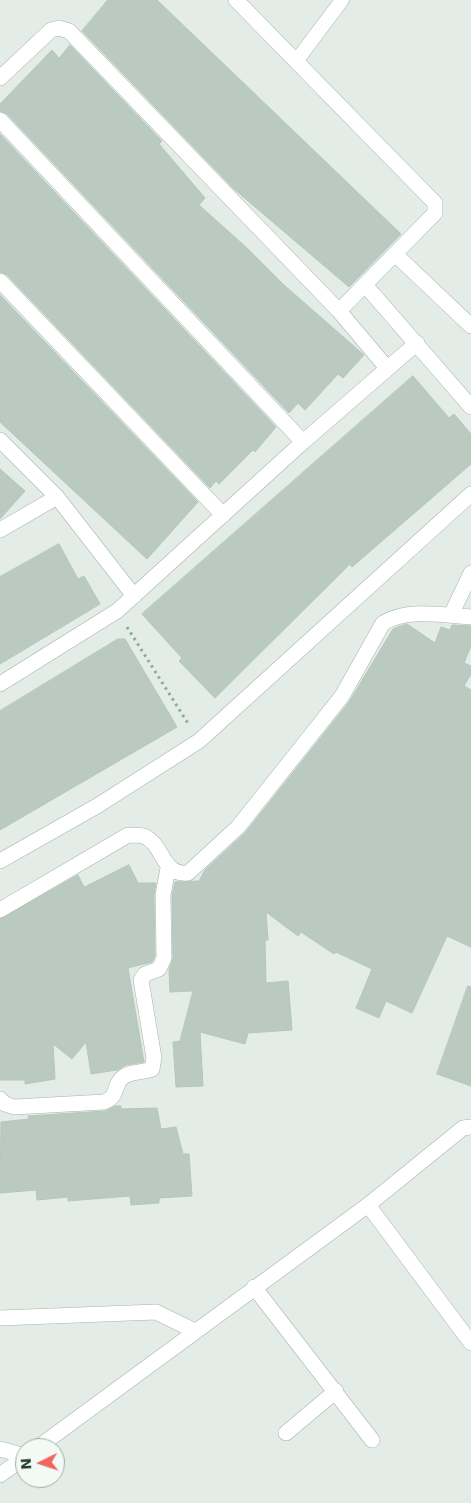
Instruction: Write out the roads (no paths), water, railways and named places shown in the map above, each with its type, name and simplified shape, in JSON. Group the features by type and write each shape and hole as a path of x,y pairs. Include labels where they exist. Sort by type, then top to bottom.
{"street":[{"path":"236,0 297,60 435,203 435,213 366,286 339,311"},
{"path":"0,78 51,30 59,28 69,31 339,311 387,368"},
{"path":"0,120 303,442"},
{"path":"396,254 471,326"},
{"path":"0,281 223,515"},
{"path":"366,286 471,407"},
{"path":"0,684 117,612 303,442 417,343"},
{"path":"0,440 57,497 134,596"},
{"path":"0,861 97,806 199,741 471,494"},
{"path":"0,530 57,497"},
{"path":"451,615 471,573"},
{"path":"0,910 128,835 143,836 152,842 168,868 181,874 188,873 238,827 342,696 383,623 393,617 432,614 471,617"},
{"path":"0,1098 5,1104 14,1108 104,1102 116,1094 119,1081 123,1076 152,1069 154,1058 141,980 145,974 159,969 164,958 163,895 168,868"},
{"path":"51,1438 368,1205 463,1128 471,1127"},
{"path":"368,1205 471,1343"},
{"path":"254,1288 336,1391 372,1440"},
{"path":"0,1318 156,1312 195,1331"},
{"path":"286,1433 336,1391"},
{"path":"0,1449 15,1453"},
{"path":"0,1475 15,1464"}],"lane":[{"path":"297,60 342,0"}]}
